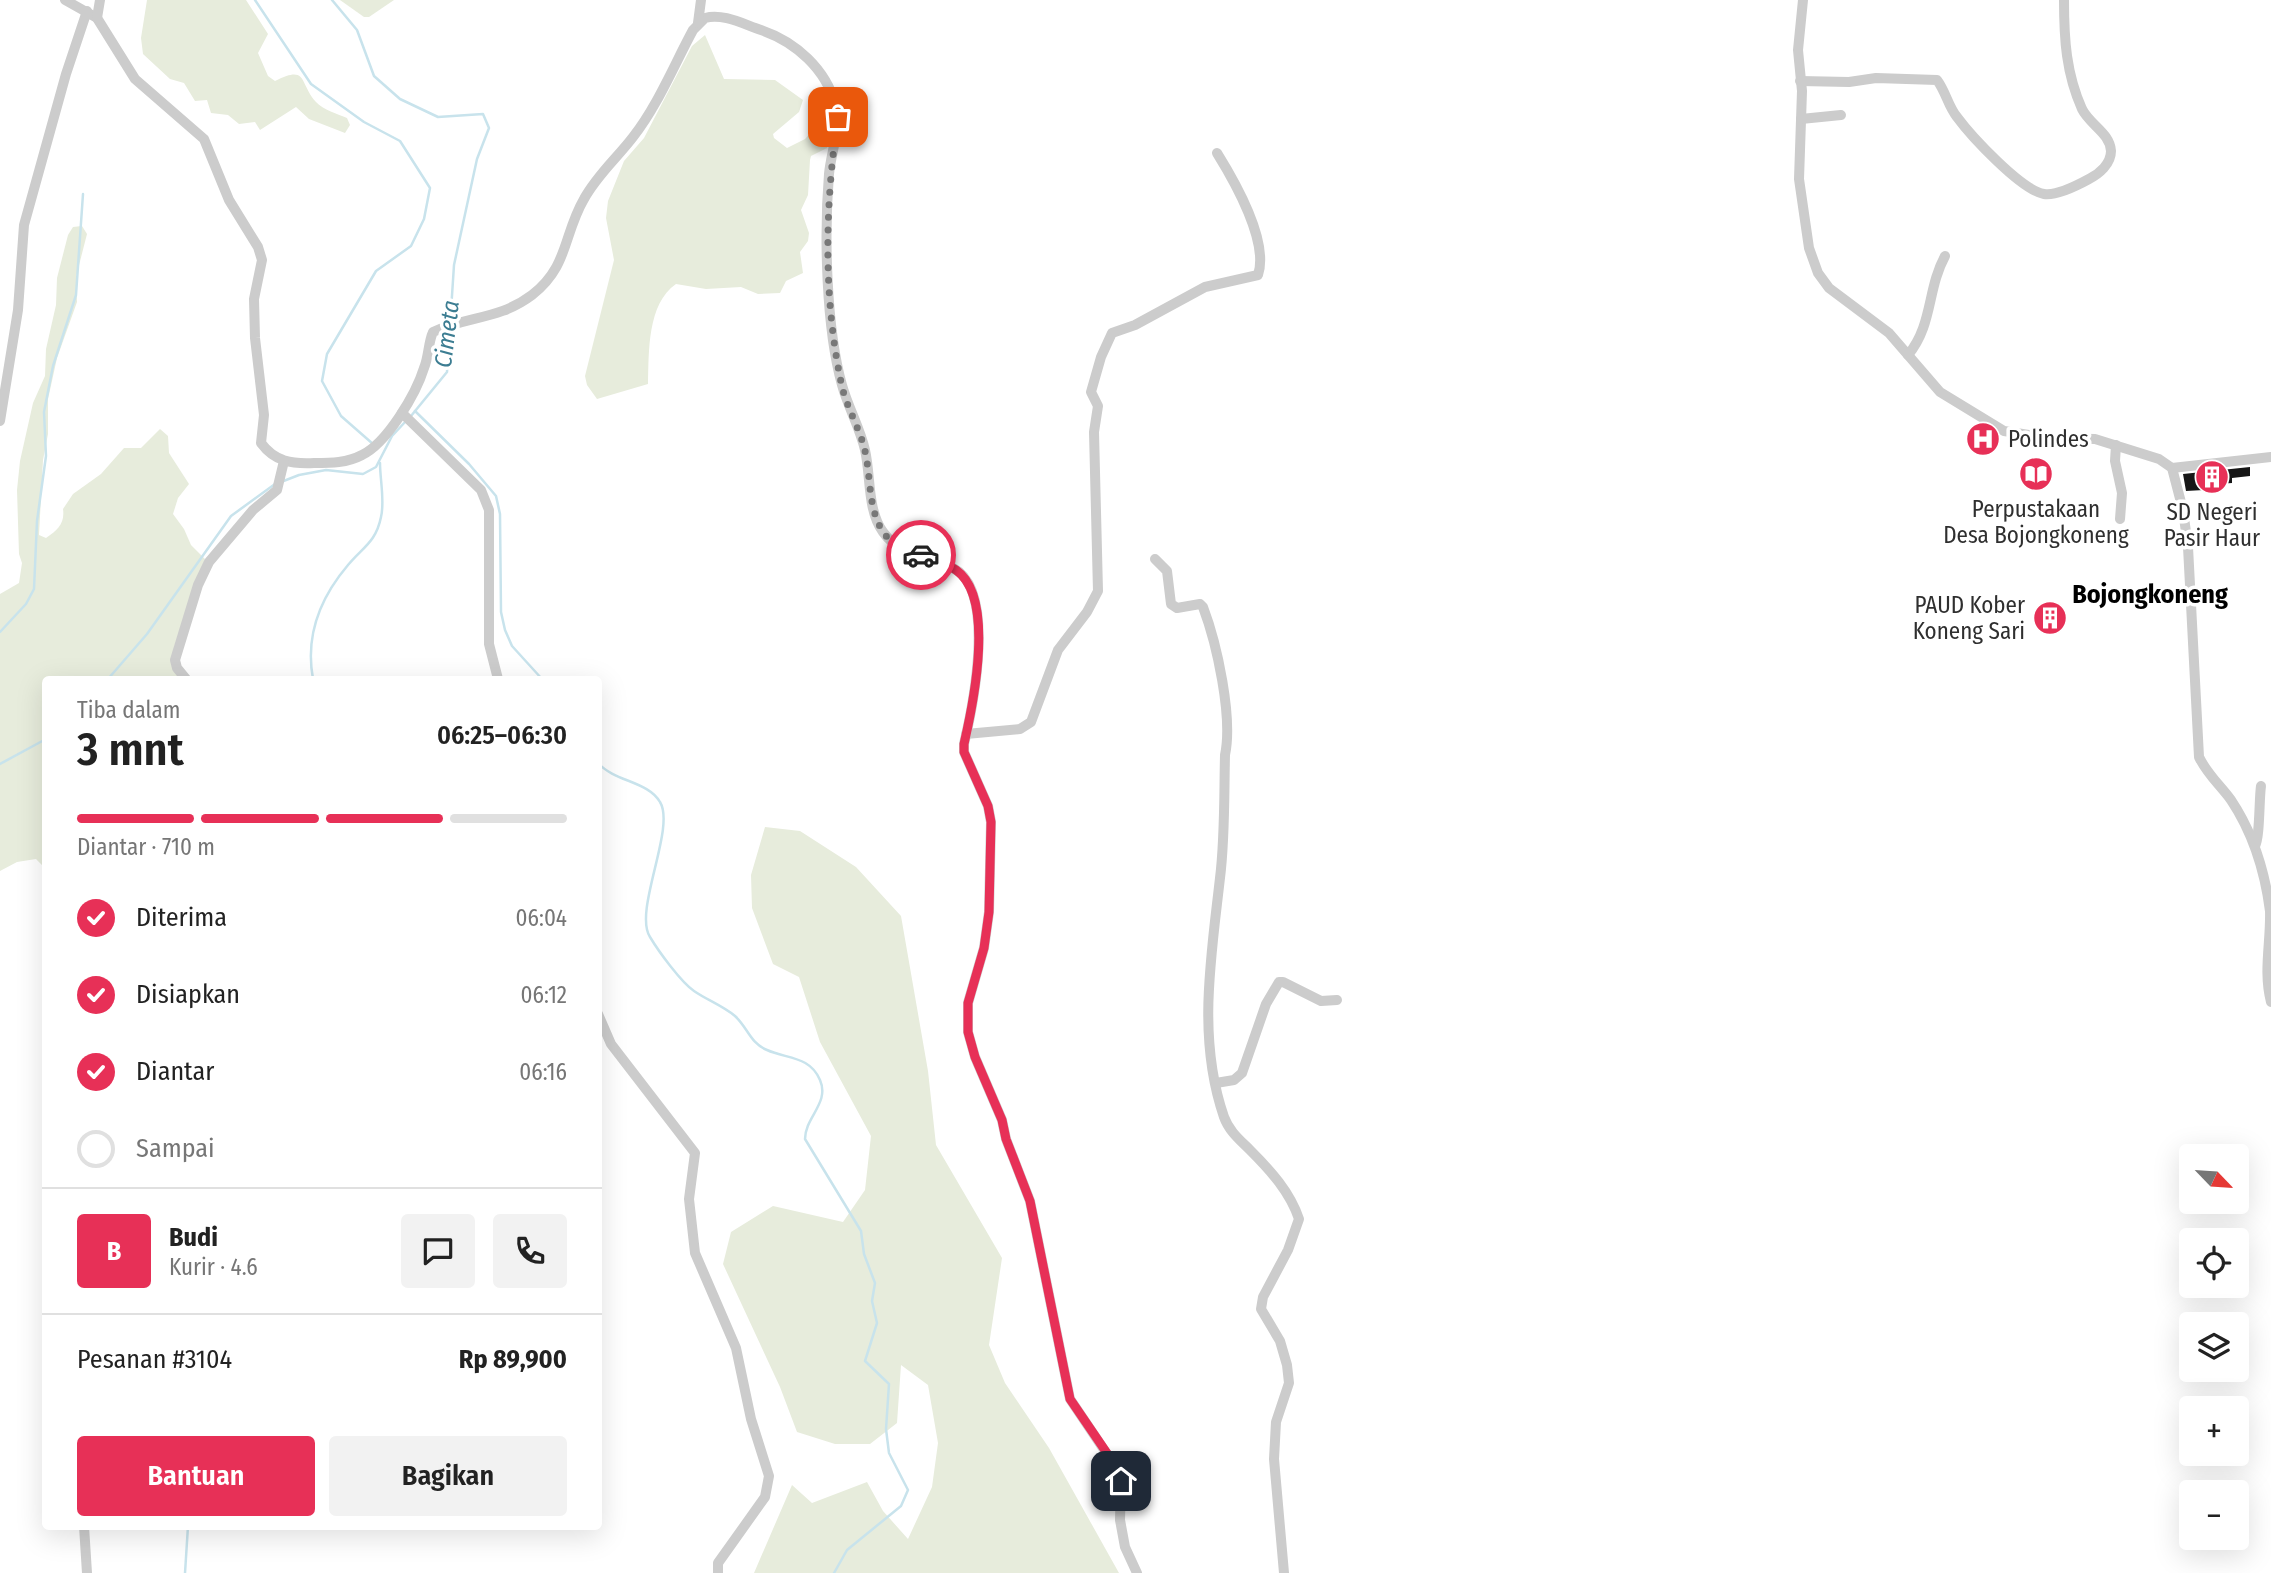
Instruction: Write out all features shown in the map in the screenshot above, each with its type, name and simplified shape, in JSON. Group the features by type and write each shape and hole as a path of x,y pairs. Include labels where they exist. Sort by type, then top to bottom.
{"street":[{"path":"65,0 97,18 135,79 204,139 229,200 258,247 262,260 254,299 255,338 264,415 261,443 275,458 284,461 343,462 366,453 406,418 425,367 432,333 506,311 530,297 548,282 561,260 582,201 606,166 634,137 698,23 701,0"},
{"path":"97,18 100,0"},
{"path":"1802,0 1798,50 1801,119 1799,179 1809,248 1818,273 1829,288 1889,333 1940,392 2004,431 2048,439 2095,439 2159,459 2172,468 2183,510 2188,547 2199,757 2252,836 2270,914 2271,1002"},
{"path":"1800,81 1849,82 1876,78 1937,80 1946,92 1955,115 2001,165 2032,188 2045,194 2061,190 2101,172 2111,156 2110,142 2090,123 2069,76 2065,53 2064,0"},
{"path":"0,421 18,310 24,225 66,74 87,11"},
{"path":"698,23 712,16 726,18 782,39 797,48 817,69 835,103 838,117 829,175 829,294 841,385 865,449 871,495 882,531 905,551 957,570 971,590 976,610 978,670 964,752 988,806 991,822 989,912 984,948 968,1003 968,1032 1030,1201 1070,1399 1121,1481 1122,1533 1137,1573"},
{"path":"1801,119 1842,115"},
{"path":"967,734 1020,729 1031,722 1058,650 1087,612 1098,591 1094,432 1098,406 1091,392 1107,339 1121,328 1135,325 1205,287 1258,275 1261,256 1253,226 1240,193 1217,153"},
{"path":"1908,355 1921,340 1936,275 1945,256"},
{"path":"406,418 481,490 489,510 489,644 497,676"},
{"path":"2116,445 2115,461 2122,493 2120,519"},
{"path":"2172,468 2271,457"},
{"path":"184,676 177,668 176,651 204,574 232,535 280,482 284,461"},
{"path":"1155,559 1167,571 1171,604 1177,608 1200,604 1203,607 1217,658 1228,738 1220,876 1212,929 1209,985 1208,1038 1216,1083 1226,1122 1287,1191 1299,1219 1292,1241 1263,1297 1261,1309 1280,1341 1289,1383 1276,1422 1274,1459 1284,1573"},
{"path":"2255,847 2259,842 2258,810 2261,786"},
{"path":"1216,1083 1240,1077 1266,1004 1279,982 1321,1001 1338,1000"},
{"path":"602,1023 611,1044 695,1153 688,1199 695,1253 736,1348 751,1419 769,1476 765,1497 718,1563 718,1573"},
{"path":"84,1530 87,1573"}],"green space":[{"path":"147,0 246,0 268,34 258,53 268,76 275,81 293,74 298,75 319,105 347,118 350,125 345,133 309,119 296,107 260,130 255,122 239,124 228,115 211,113 207,100 195,101 184,83 170,79 143,54 141,38"},
{"path":"340,0 394,0 369,17 364,17"},
{"path":"705,35 724,79 775,80 803,100 799,112 773,134 774,138 787,148 805,139 819,124 833,130 827,148 811,156 810,160 808,195 801,210 809,233 808,241 800,252 803,273 786,281 780,293 758,294 741,287 706,289 676,284 667,293 655,316 650,344 648,384 597,399 587,385 585,376 614,260 606,218 608,201 624,161 644,138 692,46"},
{"path":"82,226 87,234 76,277 77,302 57,358 48,399 48,434 43,460 39,535 46,538 57,529 62,522 63,509 73,494 101,474 124,448 141,448 160,429 168,436 169,453 189,484 178,498 173,514 191,545 205,559 173,653 179,676 42,676 42,865 36,859 17,862 0,871 0,594 19,583 22,563 19,554 17,490 20,461 33,403 45,376 46,349 56,305 57,278 68,235 73,227"},
{"path":"765,827 800,831 856,867 901,916 928,1071 936,1145 1002,1258 989,1345 1005,1383 1049,1448 1119,1573 754,1573 792,1485 812,1503 867,1482 883,1511 908,1539 932,1487 938,1443 928,1385 901,1365 897,1423 870,1444 835,1444 797,1432 780,1387 723,1264 731,1232 773,1206 843,1222 865,1190 871,1136 820,1042 799,977 773,964 752,908 751,875"}],"building":[{"name":"Polindes","path":"1981,428 1992,432 1986,450 1974,446"},
{"name":"SD Negeri Pasir Haur","path":"2250,467 2250,476 2232,478 2232,483 2204,485 2204,490 2186,491 2183,474"},
{"name":"PAUD Kober Koneng Sari","path":"2042,603 2062,608 2057,632 2037,628"}],"waterway":[{"path":"255,0 311,84 364,122 400,141 430,188 424,219 411,246 376,271 327,354 322,381 341,416 373,444"},
{"name":"Cimeta","path":"332,0 357,30 374,76 400,99 438,117 483,114 489,128 477,159 454,265 447,372 411,416"},
{"path":"0,632 26,604 34,589 37,521 46,456 44,412 53,366 76,295 83,194"},
{"path":"415,411 469,464 496,496 500,514 501,612 505,630 512,646 539,676"},
{"name":"Cimeta","path":"281,482 299,475 326,470 363,474 376,467 392,436 406,421"},
{"path":"313,676 313,633 323,604 338,578 379,526 383,504 380,463"},
{"name":"Cimeta","path":"111,676 147,634 231,516 275,484"},
{"name":"Cimeta","path":"0,764 42,741"},
{"path":"602,766 640,785 660,802 663,830 650,890 646,925 659,951 689,987 735,1016 761,1047 804,1062 816,1072 820,1080 822,1096 805,1139 861,1231 864,1254 875,1283 872,1301 877,1323 865,1361 889,1384 886,1429 889,1453 908,1490 901,1506 847,1550 834,1573"},
{"path":"185,1573 188,1530"}],"way so far":[{"path":"838,117 829,175 829,294 841,385 865,449 871,495 882,531 905,551 921,555"}],"place":[{"name":"Polindes","path":"1983,439"},
{"name":"Perpustakaan Desa Bojongkoneng","path":"2036,474"},
{"name":"SD Negeri Pasir Haur","path":"2212,477"},
{"name":"PAUD Kober Koneng Sari","path":"2050,618"}],"district":[{"name":"Bojongkoneng","path":"2150,594"}],"route":[{"path":"921,555 957,570 971,590 976,610 978,670 964,752 988,806 991,822 987,931 966,1018 971,1047 1002,1120 1006,1139 1030,1201 1070,1399 1113,1462 1121,1481"}]}
